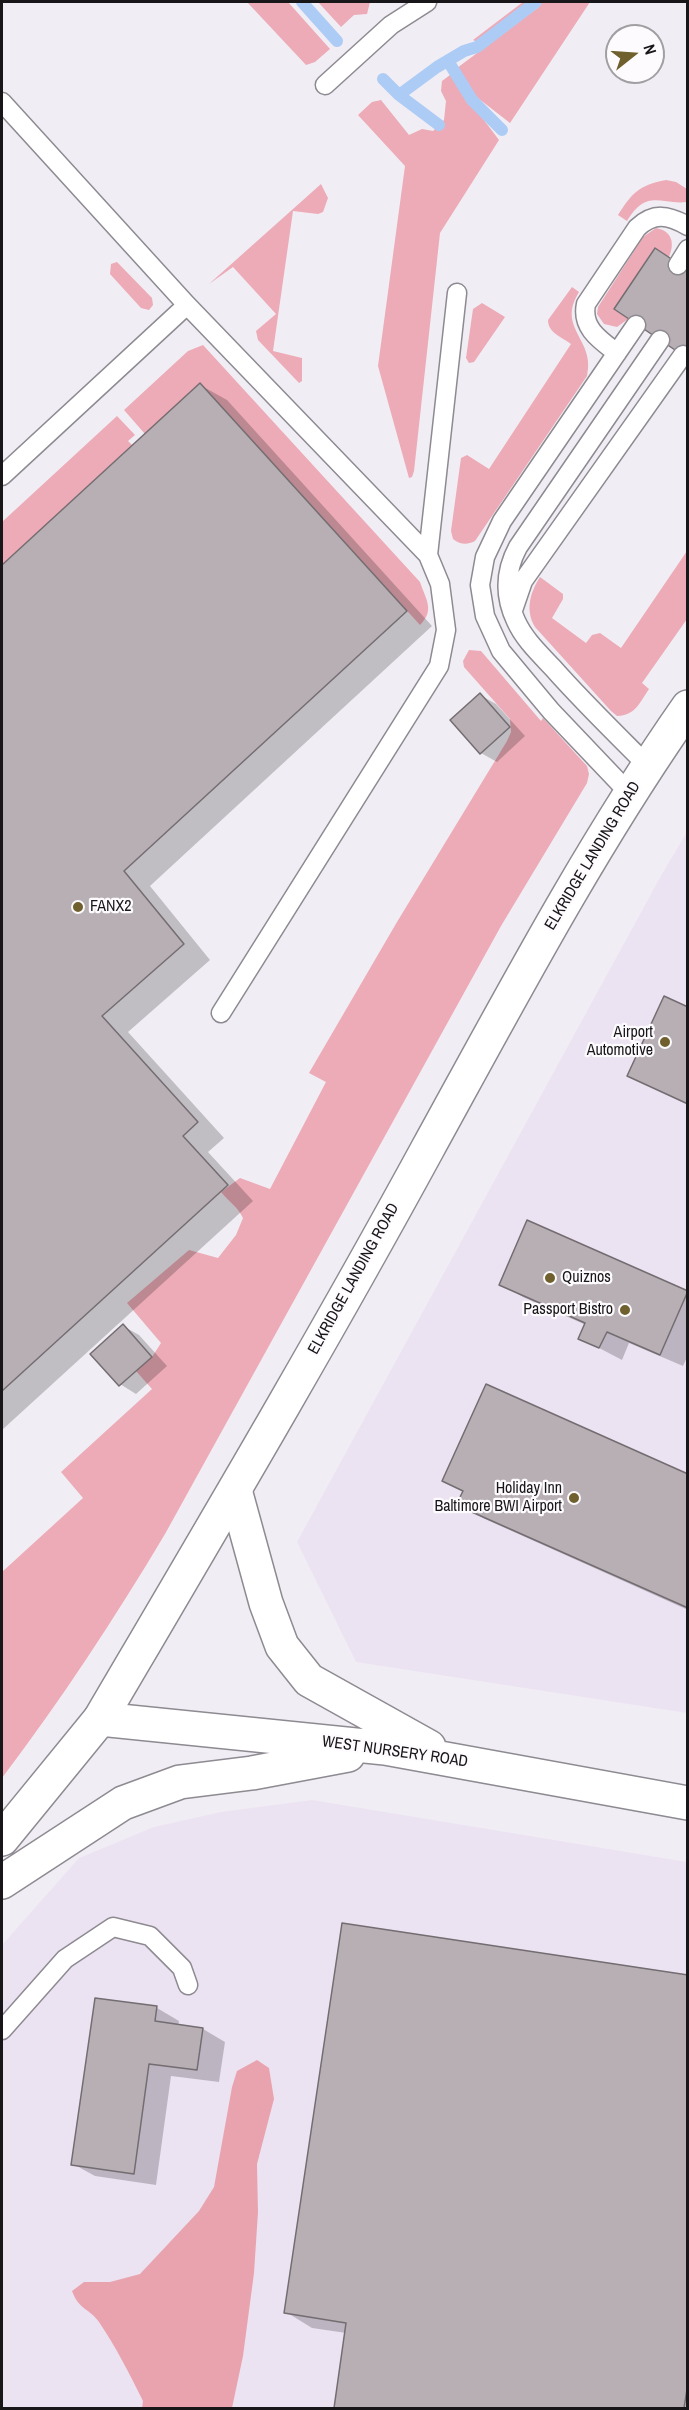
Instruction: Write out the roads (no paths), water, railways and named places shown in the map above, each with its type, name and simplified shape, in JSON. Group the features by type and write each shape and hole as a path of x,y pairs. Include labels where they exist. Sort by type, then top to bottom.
{"main road":[{"name":"ELKRIDGE LANDING ROAD","path":"2,1839 100,1719 235,1490 559,911 630,794 687,707"},
{"path":"235,1490 266,1603 282,1646 309,1680 452,1759"},
{"name":"WEST NURSERY ROAD","path":"100,1719 385,1748 687,1803"},
{"path":"2,1882 123,1803 180,1782 252,1773 385,1748"}],"lane":[{"path":"325,85 391,25 427,2"},
{"path":"2,102 188,305 428,555 440,584 446,630 439,666 221,1014"},
{"path":"617,353 591,331 584,313 586,304 637,228 646,219 657,215 672,218 687,226"},
{"path":"428,555 457,293"},
{"path":"2,476 188,305"},
{"path":"630,794 550,711 501,651 484,616 480,585 487,550 502,521 636,325"},
{"path":"648,766 532,645 512,611 507,591 508,570 518,547 660,340"},
{"path":"512,611 523,580 683,355"},
{"path":"2,2030 65,1959 113,1927 150,1936 182,1968 188,1985"}],"waterway":[{"path":"302,2 337,41"},
{"path":"399,95 437,67 464,51 477,47 536,2"},
{"path":"448,61 472,100 502,130"},
{"path":"383,79 399,95 439,125"}],"place":[{"name":"FANX2","path":"78,907"},
{"name":"Airport Automotive","path":"665,1042"},
{"name":"Quiznos","path":"550,1278"},
{"name":"Passport Bistro","path":"625,1310"},
{"name":"Holiday Inn Baltimore BWI Airport","path":"574,1498"}]}
